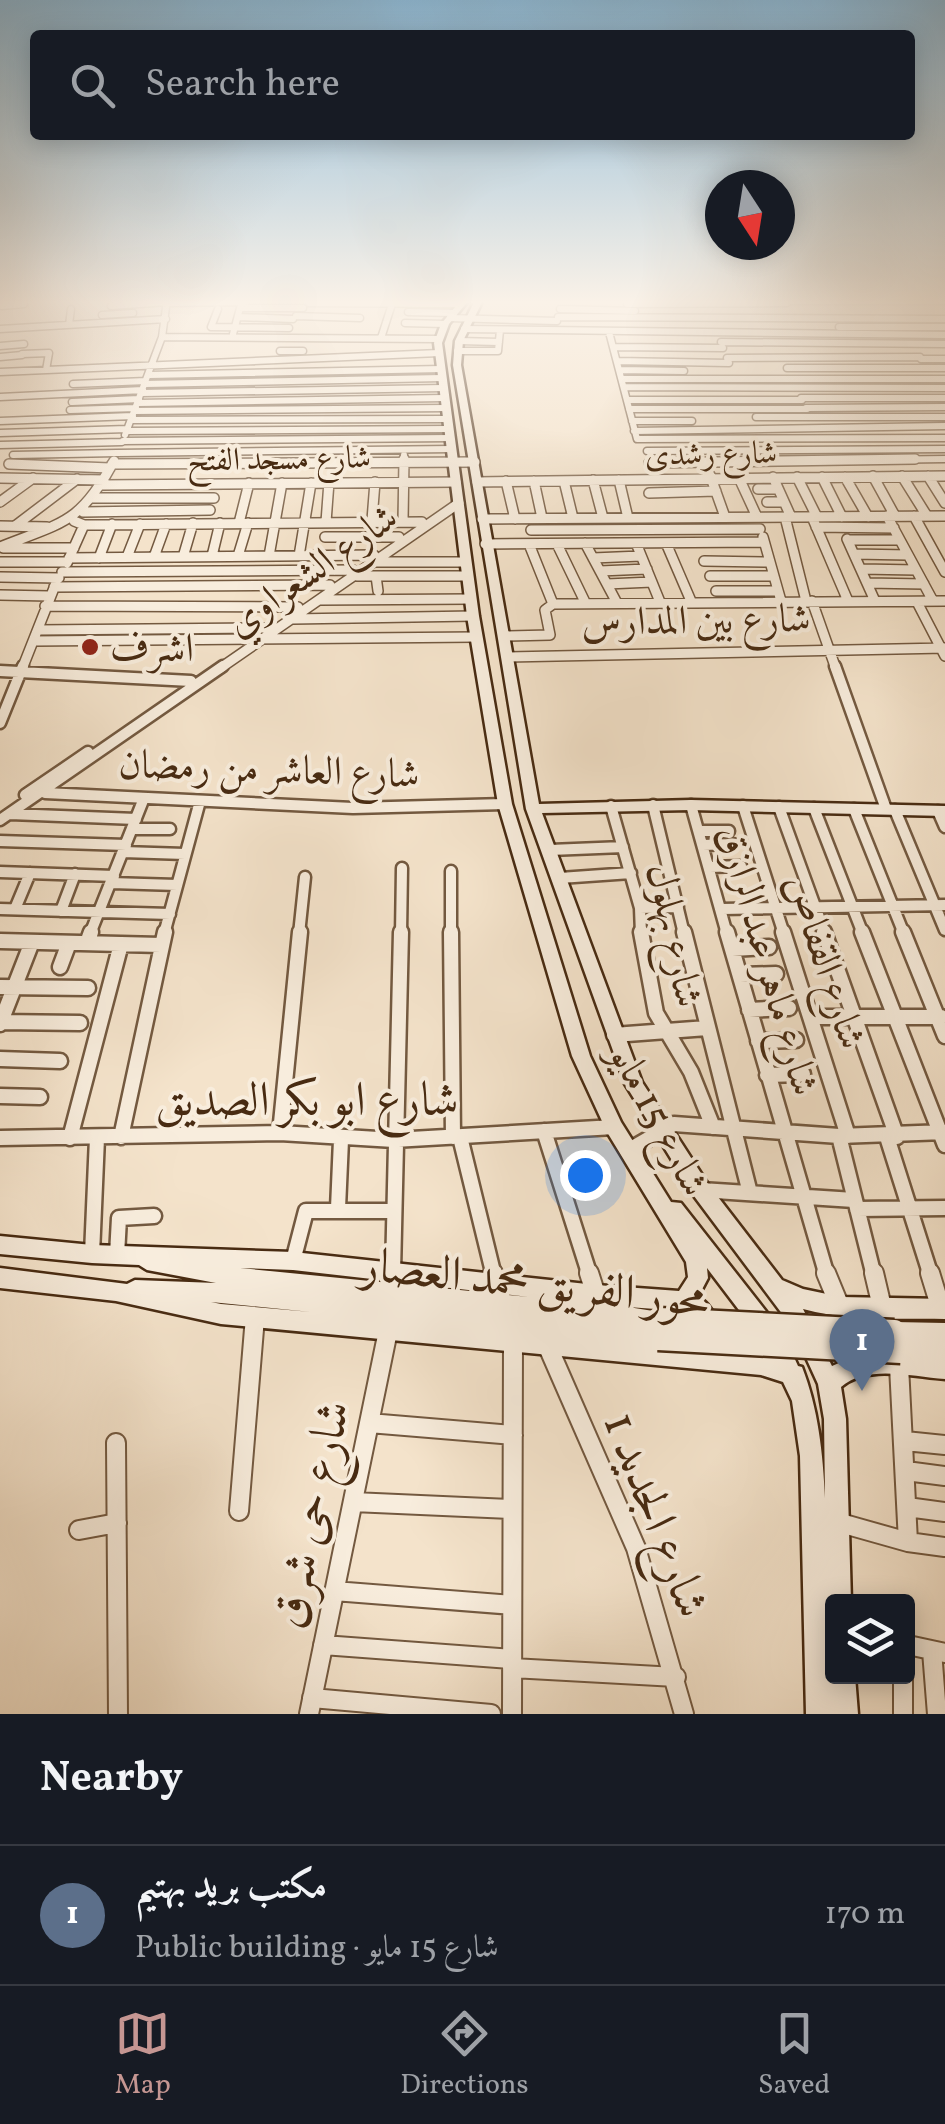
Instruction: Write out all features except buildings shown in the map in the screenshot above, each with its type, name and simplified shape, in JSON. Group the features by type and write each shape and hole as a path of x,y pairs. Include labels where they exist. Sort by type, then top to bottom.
{"main road":[{"name":"شارع 15 مايو","path":"452,380 458,494 468,577 505,804 576,1043 614,1128 696,1260 696,1286 685,1300"},
{"name":"شارع 15 مايو","path":"455,380 475,462 488,566 533,809 634,1084 659,1130 811,1340 829,1383 835,1419 839,1594"},
{"path":"468,577 488,566"},
{"path":"468,577 492,581"},
{"path":"533,809 692,804 942,811"},
{"path":"628,1150 764,1324 794,1375 810,1428 819,1714"},
{"path":"0,1244 124,1256 294,1261 596,1295 685,1300 700,1308 710,1330 702,1350 688,1356"},
{"name":"محور الفريق محمد العصار","path":"124,1256 240,1278 660,1320 945,1333"},
{"path":"0,1278 116,1291 198,1311 255,1318 688,1356 769,1365 794,1375"},
{"path":"774,1286 808,1302 840,1307 943,1309"},
{"name":"محور الفريق محمد العصار","path":"116,1291 198,1291 750,1344 945,1353"},
{"path":"840,1307 831,1326 832,1338 847,1359 860,1365"},
{"path":"829,1383 842,1371 860,1365 945,1368"},
{"path":"843,1684 845,1714"}],"street":[{"path":"3,421 26,380"},
{"path":"37,420 48,380"},
{"path":"71,400 77,380"},
{"path":"3,421 37,420 95,380"},
{"path":"118,380 141,395 258,410 384,380"},
{"path":"0,723 79,536 83,512 111,466 146,380"},
{"path":"141,395 162,380"},
{"path":"141,395 229,380"},
{"path":"0,397 46,394 71,400 292,380"},
{"path":"71,400 263,391 340,380"},
{"path":"0,433 127,430 373,380"},
{"path":"94,383 141,395 258,410 384,380"},
{"path":"414,482 415,438 443,380"},
{"path":"415,450 444,380"},
{"path":"414,460 445,380"},
{"path":"455,380 475,462"},
{"path":"622,380 635,435 697,435 719,428 760,427 878,438 940,438"},
{"path":"641,380 650,387 718,388"},
{"path":"721,380 718,388 722,400"},
{"path":"737,380 760,427 784,502"},
{"path":"749,380 772,402"},
{"path":"761,380 784,430"},
{"path":"772,402 782,380"},
{"path":"793,380 832,460 875,528"},
{"path":"865,380 944,392"},
{"path":"258,410 265,382"},
{"path":"650,387 652,400"},
{"path":"672,387 675,400"},
{"path":"693,387 697,400"},
{"path":"805,407 944,392"},
{"path":"754,396 857,416 921,416 944,424"},
{"path":"628,404 675,400 710,409 750,409 790,396"},
{"path":"628,404 722,400 750,409 772,402 805,407 945,407"},
{"path":"687,404 725,518"},
{"path":"914,407 940,438"},
{"path":"710,409 719,428"},
{"path":"730,409 744,449 745,478 779,596"},
{"path":"857,416 866,430"},
{"path":"632,420 692,421"},
{"path":"649,462 705,462 764,439 944,424"},
{"path":"697,435 726,448"},
{"path":"403,521 404,438"},
{"path":"0,445 415,438"},
{"path":"878,438 926,516"},
{"path":"322,555 332,439"},
{"path":"340,482 344,439"},
{"path":"231,452 235,440"},
{"path":"2,479 19,445"},
{"path":"648,452 726,448 945,449"},
{"path":"744,449 770,461 945,459"},
{"path":"11,459 117,453 415,450"},
{"path":"189,484 201,452"},
{"path":"11,459 111,466 414,460"},
{"path":"372,520 378,461"},
{"path":"238,556 251,462"},
{"path":"269,556 278,462"},
{"path":"300,483 304,462"},
{"path":"669,462 687,528"},
{"path":"161,485 170,463"},
{"path":"206,523 224,463"},
{"path":"133,485 142,464"},
{"name":"شارع رشدى","path":"477,482 774,478 797,477 806,472 822,477 945,476"},
{"path":"841,474 900,474"},
{"path":"873,476 894,528 933,601"},
{"path":"928,476 945,503"},
{"path":"797,477 848,601"},
{"path":"822,477 842,517"},
{"path":"0,502 34,478"},
{"name":"شارع مسجد الفتح","path":"2,479 77,479 133,485 414,482 458,494"},
{"path":"15,526 77,479"},
{"path":"644,479 654,518"},
{"path":"564,480 573,518"},
{"path":"593,480 603,518"},
{"path":"619,480 628,518"},
{"path":"534,481 542,518"},
{"path":"300,556 311,482"},
{"path":"506,482 514,518"},
{"path":"758,489 778,489"},
{"path":"649,493 716,491"},
{"name":"شارع الشعراوي","path":"374,559 458,494"},
{"name":"شارع الشعراوي","path":"37,792 191,681 320,600 458,494"},
{"path":"92,498 214,498"},
{"path":"702,498 710,518"},
{"path":"779,512 784,502"},
{"path":"784,502 779,512 809,601 891,810 940,905 945,930"},
{"path":"83,512 210,510"},
{"path":"482,519 725,518 779,512 894,528"},
{"path":"914,516 944,567"},
{"path":"815,520 942,516 945,526"},
{"path":"529,518 531,537 553,604"},
{"path":"1,546 79,523 422,522"},
{"path":"183,557 193,523"},
{"path":"212,556 220,523"},
{"path":"99,558 112,524"},
{"path":"127,558 140,524"},
{"path":"154,557 166,524"},
{"path":"0,526 56,528"},
{"path":"485,544 531,537 687,528 760,530"},
{"path":"33,534 79,536"},
{"path":"325,537 400,537"},
{"path":"531,537 557,544 765,546"},
{"path":"875,601 847,540 900,540"},
{"path":"636,543 660,602"},
{"path":"666,543 691,601"},
{"path":"557,544 586,604"},
{"path":"585,544 617,603"},
{"path":"1,546 60,576 143,607 298,607"},
{"path":"698,546 718,596"},
{"path":"854,554 944,567"},
{"path":"0,595 60,576 99,558 322,555 374,559 468,577"},
{"path":"593,558 641,556"},
{"path":"704,561 770,562"},
{"path":"0,562 60,576 150,586 330,585"},
{"path":"860,569 912,563"},
{"path":"0,577 154,570 468,577"},
{"path":"143,607 154,570"},
{"path":"600,571 647,570"},
{"name":"شارع الشعراوي","path":"4,811 37,792 330,585 353,573"},
{"path":"376,576 378,592"},
{"path":"412,576 414,599"},
{"path":"710,576 774,576"},
{"path":"320,600 414,599 468,577"},
{"path":"607,584 652,582"},
{"path":"867,583 924,584"},
{"path":"505,648 550,634 545,610 553,604 691,601 718,596 945,601"},
{"path":"916,602 944,651"},
{"path":"293,618 473,616"},
{"path":"38,630 476,637"},
{"path":"34,641 262,635"},
{"name":"شارع بين المدارس","path":"505,648 944,651"},
{"path":"0,671 191,681"},
{"name":"شارع العاشر من رمضان","path":"37,792 353,808 505,804"},
{"path":"87,943 144,798"},
{"path":"120,1137 162,945 200,800"},
{"name":"شارع ماهر عبد الرازق","path":"692,804 817,1252 840,1307"},
{"path":"653,805 730,1128 750,1193"},
{"name":"شارع بهلول","path":"611,806 640,908 641,947 664,1031 692,1072 713,1126"},
{"name":"شارع القفاص","path":"743,806 812,1018 844,1136 856,1204 882,1307"},
{"path":"779,807 855,1017 943,1309"},
{"path":"628,1150 674,1124 844,1136 944,1137 814,808"},
{"path":"854,809 941,1017 945,1036"},
{"path":"4,811 170,829"},
{"path":"942,811 945,827"},
{"path":"702,838 731,838"},
{"path":"0,841 185,854"},
{"path":"550,850 624,847"},
{"path":"710,867 741,866"},
{"path":"393,1272 402,868"},
{"path":"450,871 456,1137 496,1284"},
{"path":"0,872 75,874 177,884"},
{"path":"16,909 30,873"},
{"path":"560,878 631,873"},
{"path":"60,910 75,874"},
{"path":"280,1133 306,876"},
{"path":"722,909 940,905"},
{"path":"640,908 678,907"},
{"path":"0,909 170,914"},
{"path":"0,941 162,945"},
{"path":"32,942 7,987 0,1023 80,1023"},
{"path":"60,968 69,943"},
{"path":"70,1138 121,944"},
{"path":"732,949 769,947"},
{"path":"740,975 776,974"},
{"path":"7,987 88,988"},
{"path":"749,1010 789,1008"},
{"path":"812,1018 941,1017"},
{"path":"614,1035 706,1028"},
{"path":"758,1042 796,1040"},
{"path":"0,1059 60,1061"},
{"path":"767,1075 802,1074"},
{"path":"0,1096 40,1098"},
{"name":"شارع ابو بكر الصديق","path":"0,1138 280,1133 341,1140 394,1140 614,1128"},
{"path":"544,1131 596,1295"},
{"path":"92,1254 97,1138"},
{"path":"338,1208 341,1140"},
{"path":"701,1190 945,1208"},
{"path":"294,1261 306,1210 392,1211"},
{"path":"124,1256 119,1218 154,1216"},
{"path":"239,1511 255,1318"},
{"name":"شارع حى شرق","path":"310,1706 388,1331"},
{"path":"512,1714 513,1343"},
{"name":"شارع الجديد 1","path":"548,1346 636,1548 684,1714"},
{"path":"899,1366 908,1542"},
{"path":"369,1423 512,1435"},
{"path":"905,1440 945,1445"},
{"path":"116,1442 118,1714"},
{"path":"906,1470 945,1476"},
{"path":"353,1502 512,1510"},
{"path":"907,1507 945,1512"},
{"path":"836,1522 945,1548"},
{"path":"79,1530 116,1523"},
{"path":"334,1591 512,1605"},
{"path":"323,1645 676,1677"},
{"path":"937,1714 939,1652"},
{"path":"903,1684 904,1714"},
{"path":"310,1706 491,1714"}],"place":[{"name":"اشرف","path":"90,647"},
{"name":"مكتب بريد بهتيم","path":"862,1391"}]}
